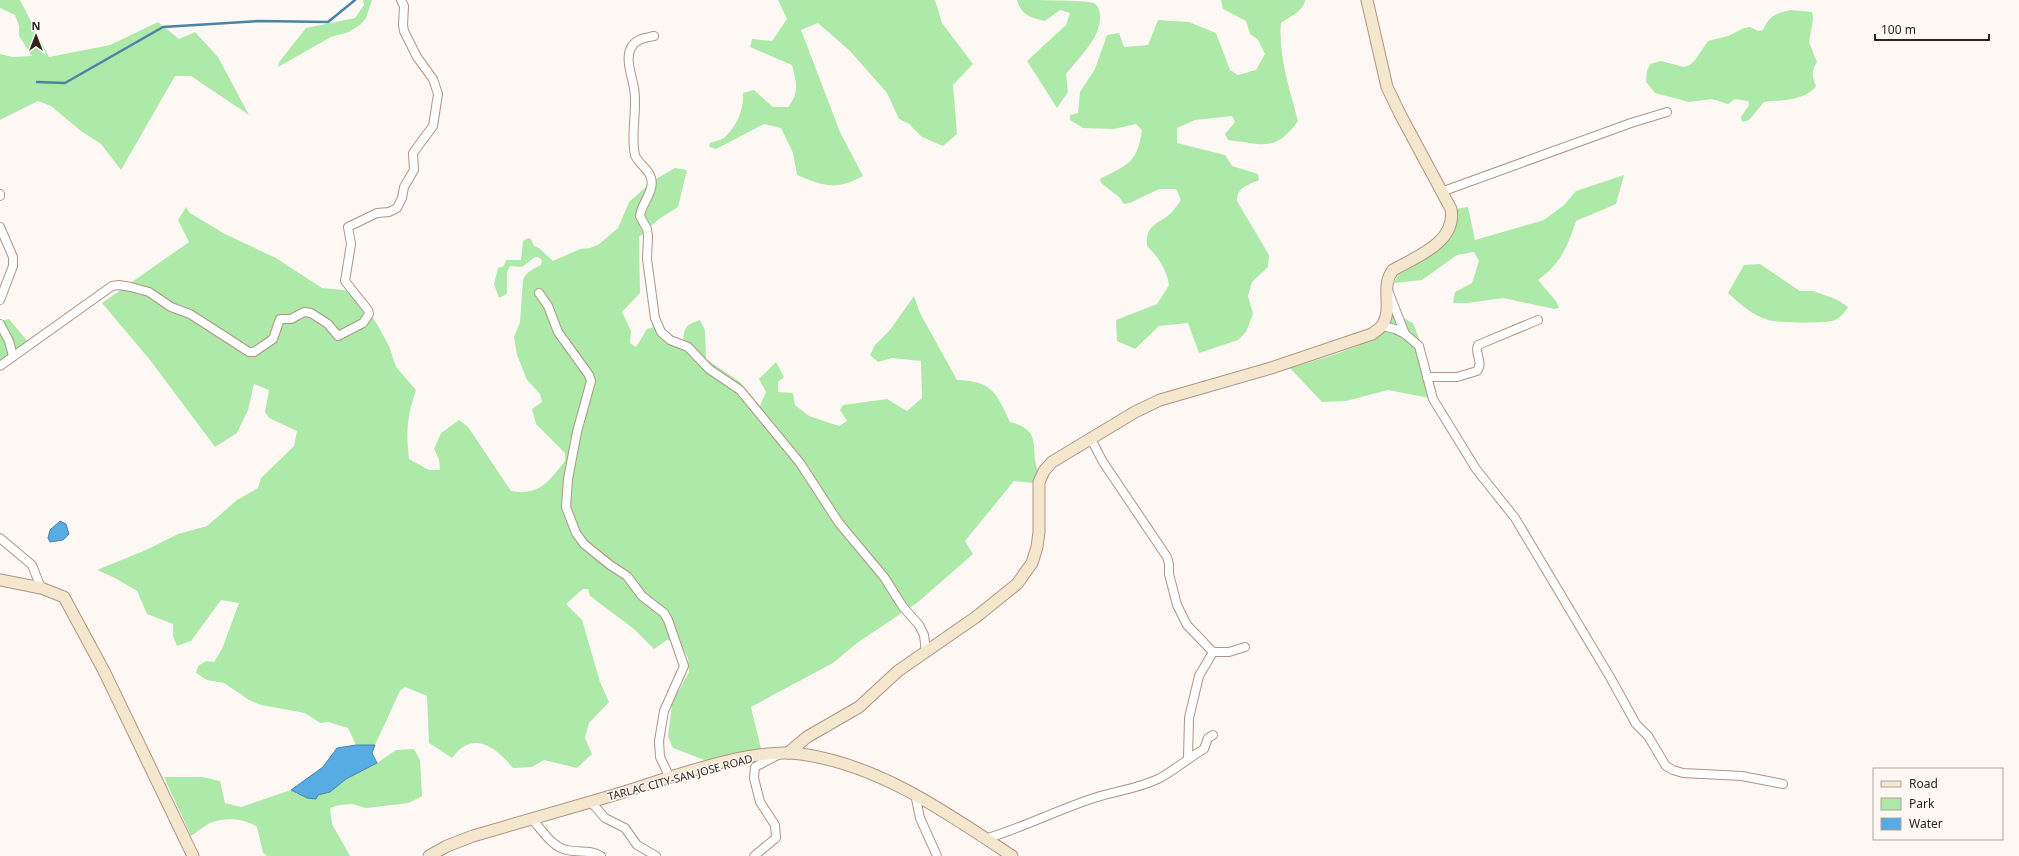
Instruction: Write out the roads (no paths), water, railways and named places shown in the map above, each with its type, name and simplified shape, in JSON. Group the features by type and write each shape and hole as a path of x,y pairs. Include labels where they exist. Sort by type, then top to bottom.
{"street":[{"path":"0,366 112,286 119,285 149,292 171,307 190,314 249,352 254,352 273,339 280,319 291,319 304,312 311,313 328,324 338,336 363,323 369,314 368,310 345,281 351,244 348,227 377,213 388,212 397,208 402,198 404,187 414,170 413,153 433,126 438,102 438,94 433,79 417,57 404,30 404,6 401,0"},
{"path":"754,856 776,838 775,825 760,802 754,778 755,767 786,753 807,737 859,707 892,676 1004,596 1022,578 1032,563 1037,547 1039,532 1038,488 1040,477 1052,462 1135,412 1160,400 1271,368 1372,334 1383,326 1387,313 1387,278 1393,270 1424,253 1439,242 1450,229 1452,215 1451,209 1387,87 1367,0"},
{"path":"654,36 642,38 634,43 630,50 629,59 634,90 633,141 635,157 651,178 651,187 640,216 647,229 647,258 653,307 658,328 666,337 688,347 710,369 736,386 750,402 800,463 831,512 884,577 903,607 919,625 924,635 926,652"},
{"path":"1441,192 1631,123 1667,112"},
{"path":"0,227 13,257 13,266 0,300"},
{"path":"1386,285 1405,334"},
{"path":"538,293 548,306 558,332 589,375 591,381 577,432 565,496 566,507 570,520 576,533 584,544 610,565 627,576 642,596 664,613 684,662 683,671 664,711 659,741 660,757 670,778"},
{"path":"1427,377 1457,377 1477,370 1480,364 1476,348 1478,345 1538,320"},
{"path":"0,324 9,341 13,356"},
{"path":"1383,326 1395,328 1419,346 1433,399 1476,469 1515,518 1610,677 1636,724 1648,736 1666,766 1683,773 1742,776 1783,784"},
{"path":"1091,439 1104,462 1167,557 1170,564 1169,574 1177,605 1187,625 1213,652 1229,652 1245,647"},
{"path":"0,538 32,566 41,588"},
{"path":"0,580 41,588 64,596 104,671 193,856"},
{"path":"1188,758 1191,711 1199,676 1213,652"},
{"path":"985,838 1009,832 1094,798 1134,789 1159,779 1188,758 1204,749 1208,738 1213,735"},
{"name":"TARLAC CITY-SAN JOSE ROAD","path":"429,856 462,840 670,778 733,761 786,753 811,756 846,765 889,782 915,794 1012,856"},
{"path":"915,794 920,818 937,856"},
{"path":"590,802 605,818 626,828 637,845 656,856"},
{"path":"532,819 559,848 569,851 592,852 601,856"}],"water":[{"path":"60,521 66,524 69,534 63,540 50,542 48,538 50,530"},
{"path":"356,745 375,745 372,753 377,763 346,779 330,792 318,795 316,799 307,798 291,790 323,767 337,748"}],"waterway":[{"path":"37,82 65,83 163,27 260,21 328,22 355,0"}]}
